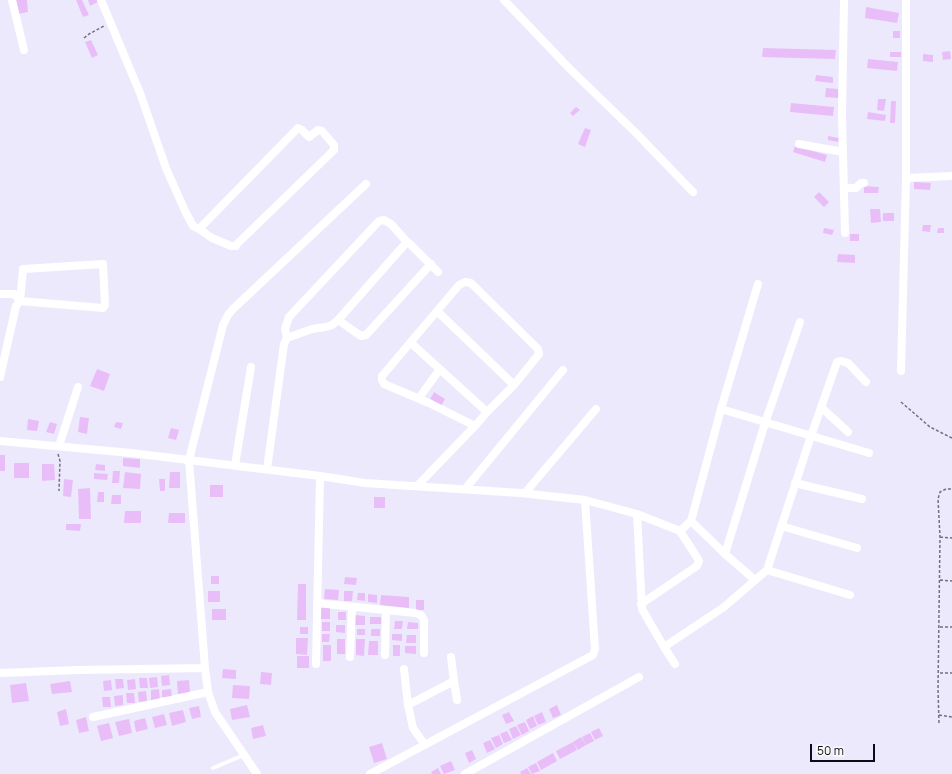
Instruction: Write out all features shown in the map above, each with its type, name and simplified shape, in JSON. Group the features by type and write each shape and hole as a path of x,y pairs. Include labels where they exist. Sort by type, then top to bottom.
{"street":[{"path":"12,0 24,50"},
{"path":"101,0 140,93 166,168 185,211 193,226 199,230 212,238 231,246 236,246 334,150 334,145 322,131 318,130 309,137 298,128 199,230"},
{"path":"504,0 569,68 636,133 693,192"},
{"path":"844,0 842,115 845,233"},
{"path":"902,371 906,178 906,0"},
{"path":"799,144 843,152"},
{"path":"906,178 952,176"},
{"path":"844,188 856,188 864,183"},
{"path":"257,774 215,712 208,692 189,460 223,325 228,315 366,184"},
{"path":"267,469 284,344 287,338 285,330 289,317 379,221 384,220 391,224 438,272"},
{"path":"287,338 312,329 326,327 338,320 403,244 407,242"},
{"path":"0,294 14,294 20,301 103,308 105,305 103,264 23,269 20,301 16,306 0,377"},
{"path":"338,320 361,336 366,335 431,264"},
{"path":"418,485 475,426 487,412 514,385 537,356 539,350 471,283 465,282 461,284 382,376 382,381 475,426"},
{"path":"680,531 691,521 721,409 758,284"},
{"path":"438,312 514,385"},
{"path":"725,554 766,422 800,322"},
{"path":"411,343 487,412"},
{"path":"664,647 724,607 767,570 795,483 837,362 841,361 848,364 866,382"},
{"path":"235,466 251,367"},
{"path":"419,398 440,369"},
{"path":"466,488 563,370"},
{"path":"59,446 78,387"},
{"path":"821,407 848,432"},
{"path":"525,493 596,408"},
{"path":"721,409 869,453"},
{"path":"0,441 189,460 365,483 466,488 585,500 637,514 680,531 698,559 697,566 641,604"},
{"path":"316,664 320,476"},
{"path":"795,483 862,499"},
{"path":"370,774 593,655 595,649 585,500"},
{"path":"637,514 641,604 644,615 675,664"},
{"path":"691,521 725,554 755,580"},
{"path":"781,526 857,548"},
{"path":"767,570 850,596"},
{"path":"317,603 415,613 422,616 424,620 424,653"},
{"path":"350,657 352,607"},
{"path":"385,655 386,610"},
{"path":"451,657 457,700"},
{"path":"0,673 205,668"},
{"path":"404,669 408,705 413,728 425,745"},
{"path":"465,774 639,677"},
{"path":"408,705 454,681"},
{"path":"93,717 208,692"}],"lane":[{"path":"213,768 244,755"}],"path":[{"path":"84,38 111,22"},
{"path":"901,402 930,427 952,438"},
{"path":"59,446 59,491"},
{"path":"939,723 939,494 944,490 952,489"},
{"path":"940,537 952,538"},
{"path":"940,580 952,581"},
{"path":"939,627 952,627"},
{"path":"939,673 952,673"},
{"path":"939,715 952,717"}],"building":[{"path":"16,0 27,0 28,12 18,14"},
{"path":"76,0 82,0 89,15 83,17"},
{"path":"88,0 98,0 98,2 90,6"},
{"path":"866,7 899,13 897,23 865,18"},
{"path":"893,31 900,31 900,38 893,38"},
{"path":"91,40 98,55 92,58 85,42"},
{"path":"763,48 836,50 835,59 762,57"},
{"path":"950,51 951,59 943,60 942,52"},
{"path":"890,52 901,52 901,57 890,57"},
{"path":"923,54 933,55 933,62 923,61"},
{"path":"868,59 898,62 897,71 867,68"},
{"path":"816,75 833,77 833,83 815,81"},
{"path":"826,88 838,89 838,98 825,97"},
{"path":"878,99 886,99 884,111 877,110"},
{"path":"891,101 896,101 895,123 890,123"},
{"path":"791,103 834,107 833,116 790,112"},
{"path":"576,107 580,110 573,116 570,113"},
{"path":"868,112 886,115 885,121 867,119"},
{"path":"585,128 591,130 585,147 578,144"},
{"path":"828,136 839,138 838,142 828,140"},
{"path":"795,146 827,155 825,162 793,152"},
{"path":"914,182 931,183 930,190 914,189"},
{"path":"864,186 879,187 878,193 864,193"},
{"path":"819,192 829,202 824,207 814,197"},
{"path":"870,209 880,209 881,222 871,223"},
{"path":"883,213 894,213 894,221 883,221"},
{"path":"923,225 931,225 930,232 922,231"},
{"path":"824,228 834,230 832,235 823,233"},
{"path":"938,228 944,228 944,233 937,233"},
{"path":"850,234 859,234 859,241 850,241"},
{"path":"838,254 855,255 855,263 837,262"},
{"path":"97,369 110,374 104,391 90,386"},
{"path":"434,392 445,399 441,406 430,399"},
{"path":"80,417 89,418 87,434 78,432"},
{"path":"28,419 39,421 37,431 27,430"},
{"path":"50,422 57,424 54,434 46,432"},
{"path":"116,422 123,423 121,429 114,427"},
{"path":"171,428 179,430 176,440 168,438"},
{"path":"0,455 5,455 5,471 0,471"},
{"path":"123,458 140,459 140,468 123,466"},
{"path":"14,463 29,463 29,478 14,478"},
{"path":"42,464 54,464 55,480 42,481"},
{"path":"96,464 105,465 105,471 95,470"},
{"path":"113,471 120,471 119,483 112,483"},
{"path":"125,472 141,474 140,489 123,488"},
{"path":"170,472 180,472 180,488 169,488"},
{"path":"94,473 108,474 107,480 94,479"},
{"path":"64,479 73,480 71,497 63,496"},
{"path":"159,479 165,479 165,491 160,491"},
{"path":"210,485 223,485 223,497 210,497"},
{"path":"90,488 91,519 79,519 78,489"},
{"path":"98,492 104,492 104,502 97,502"},
{"path":"112,495 121,495 121,504 111,504"},
{"path":"374,497 385,497 385,508 374,508"},
{"path":"125,511 141,511 141,523 124,523"},
{"path":"169,513 185,513 185,523 168,523"},
{"path":"66,524 81,524 80,531 66,530"},
{"path":"211,576 219,576 219,584 211,584"},
{"path":"345,577 357,578 356,585 344,584"},
{"path":"298,584 306,584 306,620 297,620"},
{"path":"325,589 339,590 338,600 324,599"},
{"path":"208,591 220,591 220,602 208,602"},
{"path":"344,591 353,591 352,601 344,601"},
{"path":"358,593 365,593 365,601 357,600"},
{"path":"368,594 377,595 377,603 368,602"},
{"path":"381,595 409,597 409,608 380,605"},
{"path":"416,600 424,600 424,610 416,610"},
{"path":"320,607 330,608 330,619 320,619"},
{"path":"212,609 226,609 226,620 212,620"},
{"path":"338,612 346,612 346,620 338,620"},
{"path":"355,615 365,616 365,625 355,625"},
{"path":"370,617 381,617 381,624 370,624"},
{"path":"395,621 403,621 402,629 394,629"},
{"path":"322,622 330,622 330,631 322,631"},
{"path":"408,622 418,623 418,629 407,629"},
{"path":"336,625 345,625 345,633 336,632"},
{"path":"300,627 308,627 308,634 300,634"},
{"path":"357,629 365,629 365,635 357,635"},
{"path":"371,629 380,629 380,636 371,636"},
{"path":"322,634 330,634 329,642 322,642"},
{"path":"392,634 402,634 402,641 392,640"},
{"path":"407,635 416,635 416,643 406,643"},
{"path":"296,638 308,638 307,655 296,654"},
{"path":"337,639 345,639 345,654 337,654"},
{"path":"356,639 365,639 364,656 356,655"},
{"path":"369,641 378,641 378,655 368,655"},
{"path":"323,645 331,645 331,661 323,661"},
{"path":"393,645 400,645 400,656 393,656"},
{"path":"405,646 416,646 416,654 405,653"},
{"path":"297,656 309,656 309,668 297,668"},
{"path":"223,669 236,670 236,679 222,678"},
{"path":"261,672 272,673 271,685 260,684"},
{"path":"169,675 170,685 162,686 161,676"},
{"path":"157,677 158,687 150,688 149,678"},
{"path":"139,678 147,678 148,688 140,688"},
{"path":"115,679 123,679 124,688 116,689"},
{"path":"135,679 136,689 128,690 127,680"},
{"path":"111,680 112,690 104,691 103,681"},
{"path":"189,680 190,693 178,694 177,681"},
{"path":"70,681 72,692 52,694 50,684"},
{"path":"26,683 29,701 12,703 10,685"},
{"path":"233,685 250,686 249,699 232,698"},
{"path":"159,689 160,699 151,700 151,690"},
{"path":"171,689 172,697 162,697 162,690"},
{"path":"146,691 147,701 139,702 138,692"},
{"path":"126,693 134,693 135,703 127,703"},
{"path":"123,695 123,705 115,706 114,696"},
{"path":"102,697 110,697 111,707 103,707"},
{"path":"247,705 250,717 232,720 230,709"},
{"path":"557,705 561,715 553,718 549,709"},
{"path":"199,706 201,717 192,719 189,708"},
{"path":"66,709 69,724 60,726 57,712"},
{"path":"183,710 186,722 172,726 169,713"},
{"path":"509,712 514,721 506,724 502,715"},
{"path":"542,712 546,722 538,725 534,716"},
{"path":"164,714 167,725 155,728 152,717"},
{"path":"533,716 537,726 530,729 526,720"},
{"path":"86,717 89,731 79,733 76,720"},
{"path":"145,718 148,729 136,732 134,721"},
{"path":"129,719 132,733 119,736 115,722"},
{"path":"525,722 529,731 522,735 517,725"},
{"path":"109,723 113,738 101,741 97,726"},
{"path":"263,725 266,736 253,739 251,728"},
{"path":"516,726 521,735 513,739 509,729"},
{"path":"599,728 603,736 595,740 591,732"},
{"path":"507,731 512,740 504,743 500,734"},
{"path":"590,733 594,741 586,745 582,737"},
{"path":"499,735 503,744 496,748 491,738"},
{"path":"581,737 586,745 578,750 573,742"},
{"path":"490,740 495,749 487,753 483,743"},
{"path":"573,742 577,750 560,759 556,751"},
{"path":"382,743 387,759 374,763 369,747"},
{"path":"472,750 476,759 469,763 465,753"},
{"path":"553,753 557,761 541,770 537,762"},
{"path":"451,761 455,770 444,774 440,766"},
{"path":"536,763 540,771 532,774 528,767"},
{"path":"438,768 441,774 432,774 431,772"},
{"path":"527,768 531,774 521,774 520,772"}]}
